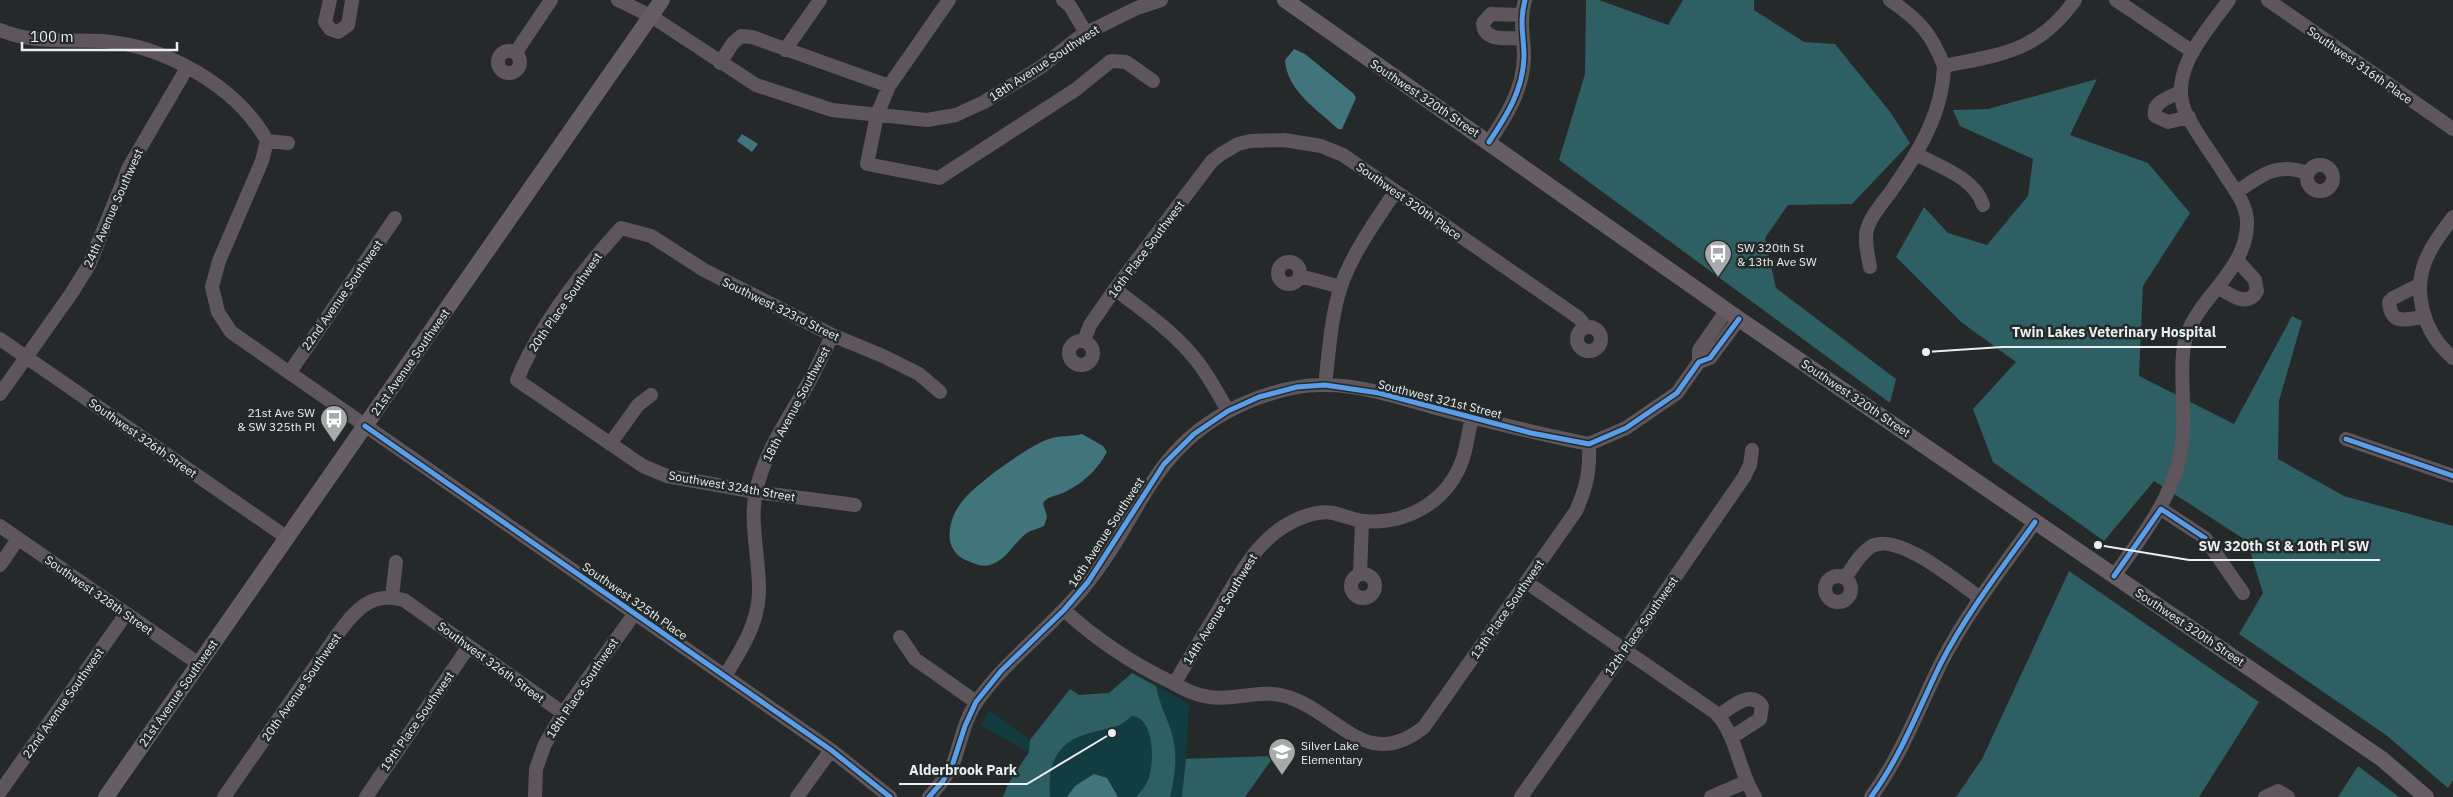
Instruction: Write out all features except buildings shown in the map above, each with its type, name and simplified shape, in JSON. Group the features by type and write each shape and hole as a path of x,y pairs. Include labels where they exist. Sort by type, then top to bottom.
{"main road":[{"name":"21st Avenue Southwest","path":"106,797 662,0"},
{"name":"Southwest 320th Street","path":"1285,0 1733,314 2382,759 2426,797"}],"street":[{"path":"330,0 325,22 330,29 338,32 348,25 349,1"},
{"path":"516,52 551,0"},
{"name":"18th Avenue Southwest","path":"618,0 651,16 756,85 832,110 927,120 956,115 984,102 1041,67 1086,33 1155,1"},
{"path":"640,0 651,16"},
{"path":"784,50 820,0"},
{"path":"949,0 889,86 877,114 867,164 939,178 1075,90 1103,65 1111,61 1126,62 1153,81"},
{"path":"1063,0 1070,6 1086,33"},
{"path":"1489,142 1509,113 1516,97 1523,68 1522,15 1525,0"},
{"path":"1870,267 1866,249 1867,230 1876,212 1916,154 1938,107 1944,86 1944,66 1934,42 1922,25 1890,0"},
{"path":"1944,66 1999,54 2028,44 2050,30 2075,0"},
{"path":"2116,0 2192,52"},
{"path":"2114,576 2161,509 2174,481 2180,462 2184,433 2186,335 2237,260 2246,233 2247,220 2245,209 2185,111 2180,92 2184,73 2192,52 2229,0"},
{"name":"Southwest 316th Place","path":"2268,0 2453,129"},
{"path":"1522,15 1491,14 1483,23 1485,31 1491,36 1522,38"},
{"path":"0,30 25,37 56,41 132,44 164,55 188,68 236,102 260,128 267,141 288,143"},
{"path":"720,63 733,43 741,36 752,37 889,86"},
{"name":"24th Avenue Southwest","path":"0,394 71,294 88,265 135,154 188,68"},
{"path":"2180,92 2158,103 2155,108 2155,116 2168,122 2189,117"},
{"name":"Southwest 325th Place","path":"267,141 262,162 219,261 212,287 218,312 231,332 831,750 890,797"},
{"name":"Southwest 320th Place","path":"1212,161 1232,147 1250,141 1300,142 1321,146 1344,155 1578,318 1586,327"},
{"path":"1916,154 1967,182 1980,195 1983,205"},
{"name":"16th Place Southwest","path":"1084,341 1090,325 1115,289 1212,161"},
{"path":"2236,192 2268,172 2284,167 2307,174"},
{"path":"1325,384 1330,342 1341,287 1354,256 1395,192"},
{"path":"2453,217 2428,253 2420,286 2424,317 2437,342 2453,358"},
{"name":"22nd Avenue Southwest","path":"290,372 395,218"},
{"name":"Southwest 323rd Street","path":"621,228 651,236 704,270 832,335 920,374 940,392"},
{"name":"20th Place Southwest","path":"517,380 526,358 553,316 588,266 621,228"},
{"path":"2218,287 2240,299 2245,300 2255,295 2257,291 2255,280 2237,260"},
{"path":"1300,276 1341,287"},
{"path":"2420,286 2393,298 2390,302 2390,311 2394,318 2399,320 2424,317"},
{"path":"1115,289 1166,329 1193,355 1228,410"},
{"path":"1589,444 1626,428 1677,393 1699,362 1710,358 1733,314"},
{"name":"18th Avenue Southwest","path":"725,676 748,637 757,608 759,593 754,525 756,492 772,444 809,382 832,335"},
{"name":"Southwest 326th Street","path":"0,339 286,537"},
{"name":"Southwest 324th Street","path":"517,380 644,466 667,476 756,492 854,506"},
{"name":"Southwest 321st Street","path":"1228,410 1260,397 1297,387 1325,384 1379,393 1531,433 1589,444"},
{"path":"610,444 638,405 651,395"},
{"name":"16th Avenue Southwest","path":"929,797 953,763 976,702 1001,671 1064,610 1088,582 1164,464 1194,434 1228,410"},
{"name":"14th Avenue Southwest","path":"1174,684 1243,570 1270,536 1297,519 1311,514 1331,512 1362,521 1391,520 1420,511 1440,496 1463,458 1472,417"},
{"path":"2346,439 2453,476"},
{"name":"13th Place Southwest","path":"1174,684 1193,694 1211,698 1255,693 1272,693 1288,697 1314,710 1359,740 1369,743 1382,744 1412,736 1424,727 1576,511 1585,491 1590,470 1589,444"},
{"name":"12th Place Southwest","path":"1521,797 1626,650 1744,477 1750,465 1752,450"},
{"path":"2161,509 2204,538 2243,593"},
{"path":"1360,574 1362,521"},
{"path":"1871,797 1912,729 1941,664 1980,598 2035,522"},
{"name":"Southwest 328th Street","path":"0,526 199,664"},
{"path":"0,565 18,539"},
{"path":"1845,578 1861,556 1872,546 1881,543 1907,548 1980,598"},
{"path":"392,597 396,562"},
{"path":"1526,582 1718,716 1732,737 1746,782 1755,797"},
{"name":"20th Avenue Southwest","path":"224,797 355,612 380,597 392,597"},
{"name":"Southwest 326th Street","path":"392,597 404,600 563,714"},
{"path":"1064,610 1102,643 1174,684"},
{"name":"18th Place Southwest","path":"535,797 536,769 544,744 563,714 635,613"},
{"name":"22nd Avenue Southwest","path":"0,792 126,614"},
{"path":"900,637 915,659 976,702"},
{"name":"19th Place Southwest","path":"366,797 469,646"},
{"path":"1718,716 1747,698 1756,700 1762,706 1760,719 1732,737"},
{"path":"797,797 831,750"},
{"path":"1711,797 1746,782"},
{"path":"2265,797 2278,791 2288,797"}],"shaded area":[{"path":"1586,0 1599,0 1668,25 1683,0 1754,0 1754,10 1804,42 1835,44 1891,113 1910,143 1852,204 1788,205 1765,238 1776,288 1896,379 1890,403 1559,160 1585,74"},
{"path":"1294,49 1305,54 1354,94 1356,98 1342,129 1338,129 1304,99 1291,81 1285,60"},
{"path":"2097,79 2070,135 2148,163 2190,213 2143,286 2139,376 2234,424 2292,316 2302,321 2279,401 2278,459 2344,496 2453,526 2453,780 2448,788 2386,735 2239,634 2263,593 2247,541 2154,481 2104,541 1993,462 1973,409 2016,362 1961,322 1896,257 1924,207 1948,233 1987,245 2028,196 2033,159 1960,126 1953,110 1988,109"},
{"path":"742,134 758,144 752,152 737,141"},
{"path":"1082,434 1103,446 1107,452 1094,470 1079,484 1045,500 1043,503 1047,517 1044,526 1027,533 996,563 984,566 959,556 953,549 950,541 951,523 959,505 972,491 1004,465 1040,443 1061,436"},
{"path":"2069,571 2259,702 2199,797 1956,797 1982,759"},
{"path":"1132,673 1189,703 1186,758 1274,756 1245,797 1003,797 1008,784 1029,752 981,726 989,710 1030,740 1070,689 1079,695 1109,693"},
{"path":"1132,673 1156,686 1172,734 1175,749 1175,766 1170,797 1136,797 1148,780 1151,770 1152,752 1149,732 1145,724 1140,719 1132,716 1118,725 1082,736 1063,747 1053,763 1050,797 1003,797 1008,784 1029,752 1030,740 1070,689 1079,695 1109,693"},
{"path":"1274,756 1245,797 1182,797 1186,759"},
{"path":"2358,766 2399,797 2338,797"},
{"path":"1094,774 1107,778 1118,797 1067,797 1075,786"}],"cycle path":[{"path":"1489,142 1508,112 1521,80 1524,57 1522,22 1525,0"},
{"path":"929,797 943,781 953,763 965,726 976,702 1001,671 1064,610 1088,582 1164,464 1194,434 1228,411 1259,397 1297,387 1325,385 1379,393 1531,433 1589,444 1626,428 1677,393 1699,362 1710,358 1739,319"},
{"path":"365,426 831,750 890,797"},
{"path":"2346,439 2453,476"},
{"path":"2114,576 2161,509 2205,538"},
{"path":"1871,797 1909,732 1950,646 1985,592 2035,522"}],"place":[{"name":"SW 320th St & 13th Ave SW","path":"1718,278"},
{"name":"Twin Lakes Veterinary Hospital","path":"1926,352"},
{"name":"21st Ave SW & SW 325th Pl","path":"334,443"},
{"name":"SW 320th St & 10th Pl SW","path":"2098,545"},
{"name":"Alderbrook Park","path":"1112,733"},
{"name":"Silver Lake Elementary","path":"1282,776"}]}
